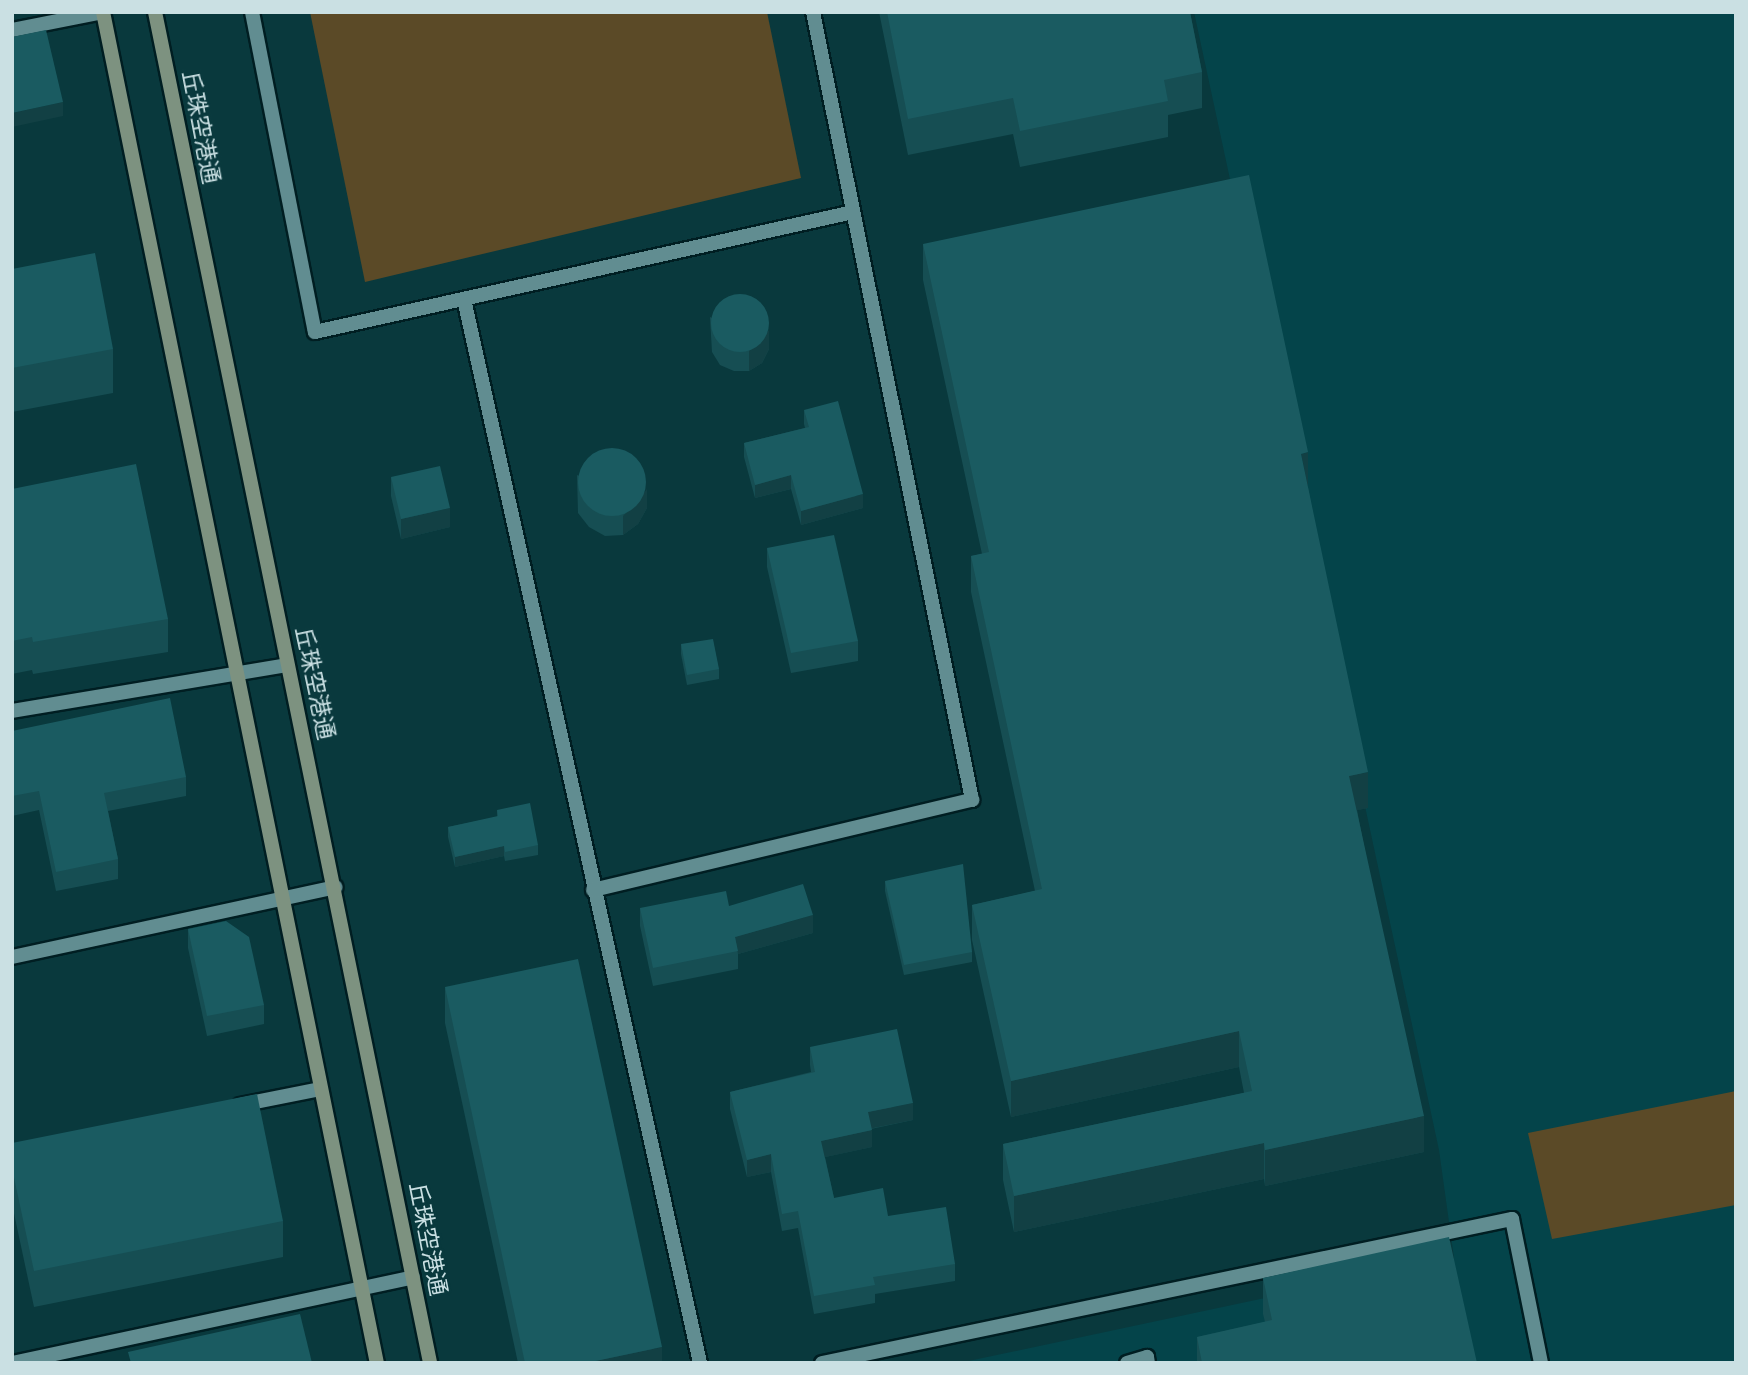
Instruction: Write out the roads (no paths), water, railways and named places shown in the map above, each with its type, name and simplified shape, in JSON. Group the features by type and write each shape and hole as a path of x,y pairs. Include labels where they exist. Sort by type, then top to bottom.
{"main road":[{"path":"103,12 238,673 280,897 377,1363"},
{"name":"丘珠空港通","path":"155,12 287,665 336,887 430,1363"}],"street":[{"path":"12,30 103,12"},
{"path":"252,12 315,332 853,212"},
{"path":"593,890 972,800 813,12"},
{"path":"464,299 700,1363"},
{"path":"12,711 287,665"},
{"path":"12,957 336,887"},
{"path":"229,1107 320,1089"},
{"path":"822,1363 1512,1219 1541,1363"},
{"path":"13,1363 362,1290 412,1277"},
{"path":"1127,1363 1147,1357 1148,1363"}]}
